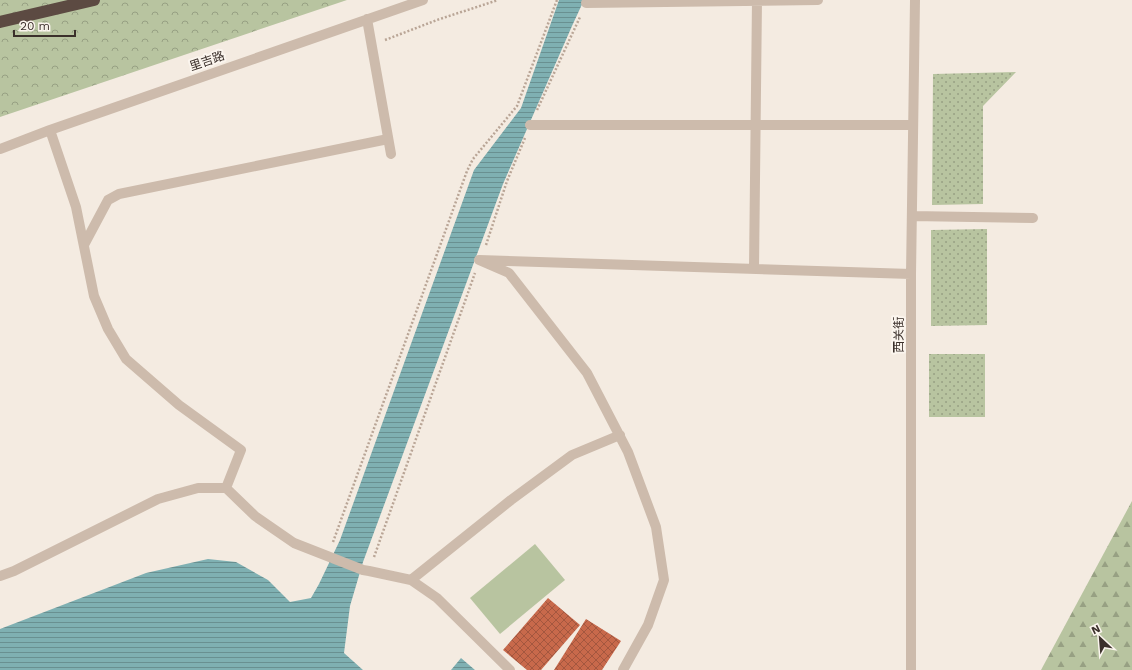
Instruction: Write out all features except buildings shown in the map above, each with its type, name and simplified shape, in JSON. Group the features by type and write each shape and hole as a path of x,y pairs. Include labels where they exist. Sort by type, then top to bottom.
{"highway":[{"path":"0,22 94,0"}],"street":[{"name":"里吉路","path":"0,149 50,130 423,0"},
{"path":"754,269 757,0"},
{"path":"586,3 818,0"},
{"name":"西关街","path":"911,670 911,274 915,0"},
{"path":"368,19 391,154"},
{"path":"530,125 913,125"},
{"path":"50,130 76,208 94,296 108,329 126,359 179,405 241,450 226,488"},
{"path":"84,245 108,200 119,194 388,139"},
{"path":"912,216 1033,218"},
{"path":"479,260 911,274"},
{"path":"479,260 509,273 587,373 628,452 656,527 664,580 648,626 623,670"},
{"path":"411,580 511,500 572,455 620,435"},
{"path":"0,576 14,571 158,499 198,488 226,488 255,516 294,543 366,571 411,580 437,598 510,670"}],"path":[{"path":"372,46 437,20 498,0"},
{"path":"331,549 467,171 473,159 516,106 557,0"},
{"path":"366,571 479,260 487,243 507,181 530,125 566,51 586,3"}],"green space":[{"path":"0,0 347,0 0,117"},
{"path":"1016,72 983,106 983,204 932,205 933,74"},
{"path":"987,229 987,325 931,326 931,230"},
{"path":"929,354 985,354 985,417 929,417"},
{"path":"1132,501 1132,670 1041,670"},
{"path":"535,544 565,580 500,634 470,598"}],"water":[{"path":"559,0 584,0 503,184 363,562 350,606 344,653 363,670 0,670 0,629 146,573 208,559 236,562 268,580 290,602 311,598 340,540 474,170 521,108"},
{"path":"461,658 475,670 451,670"}]}
